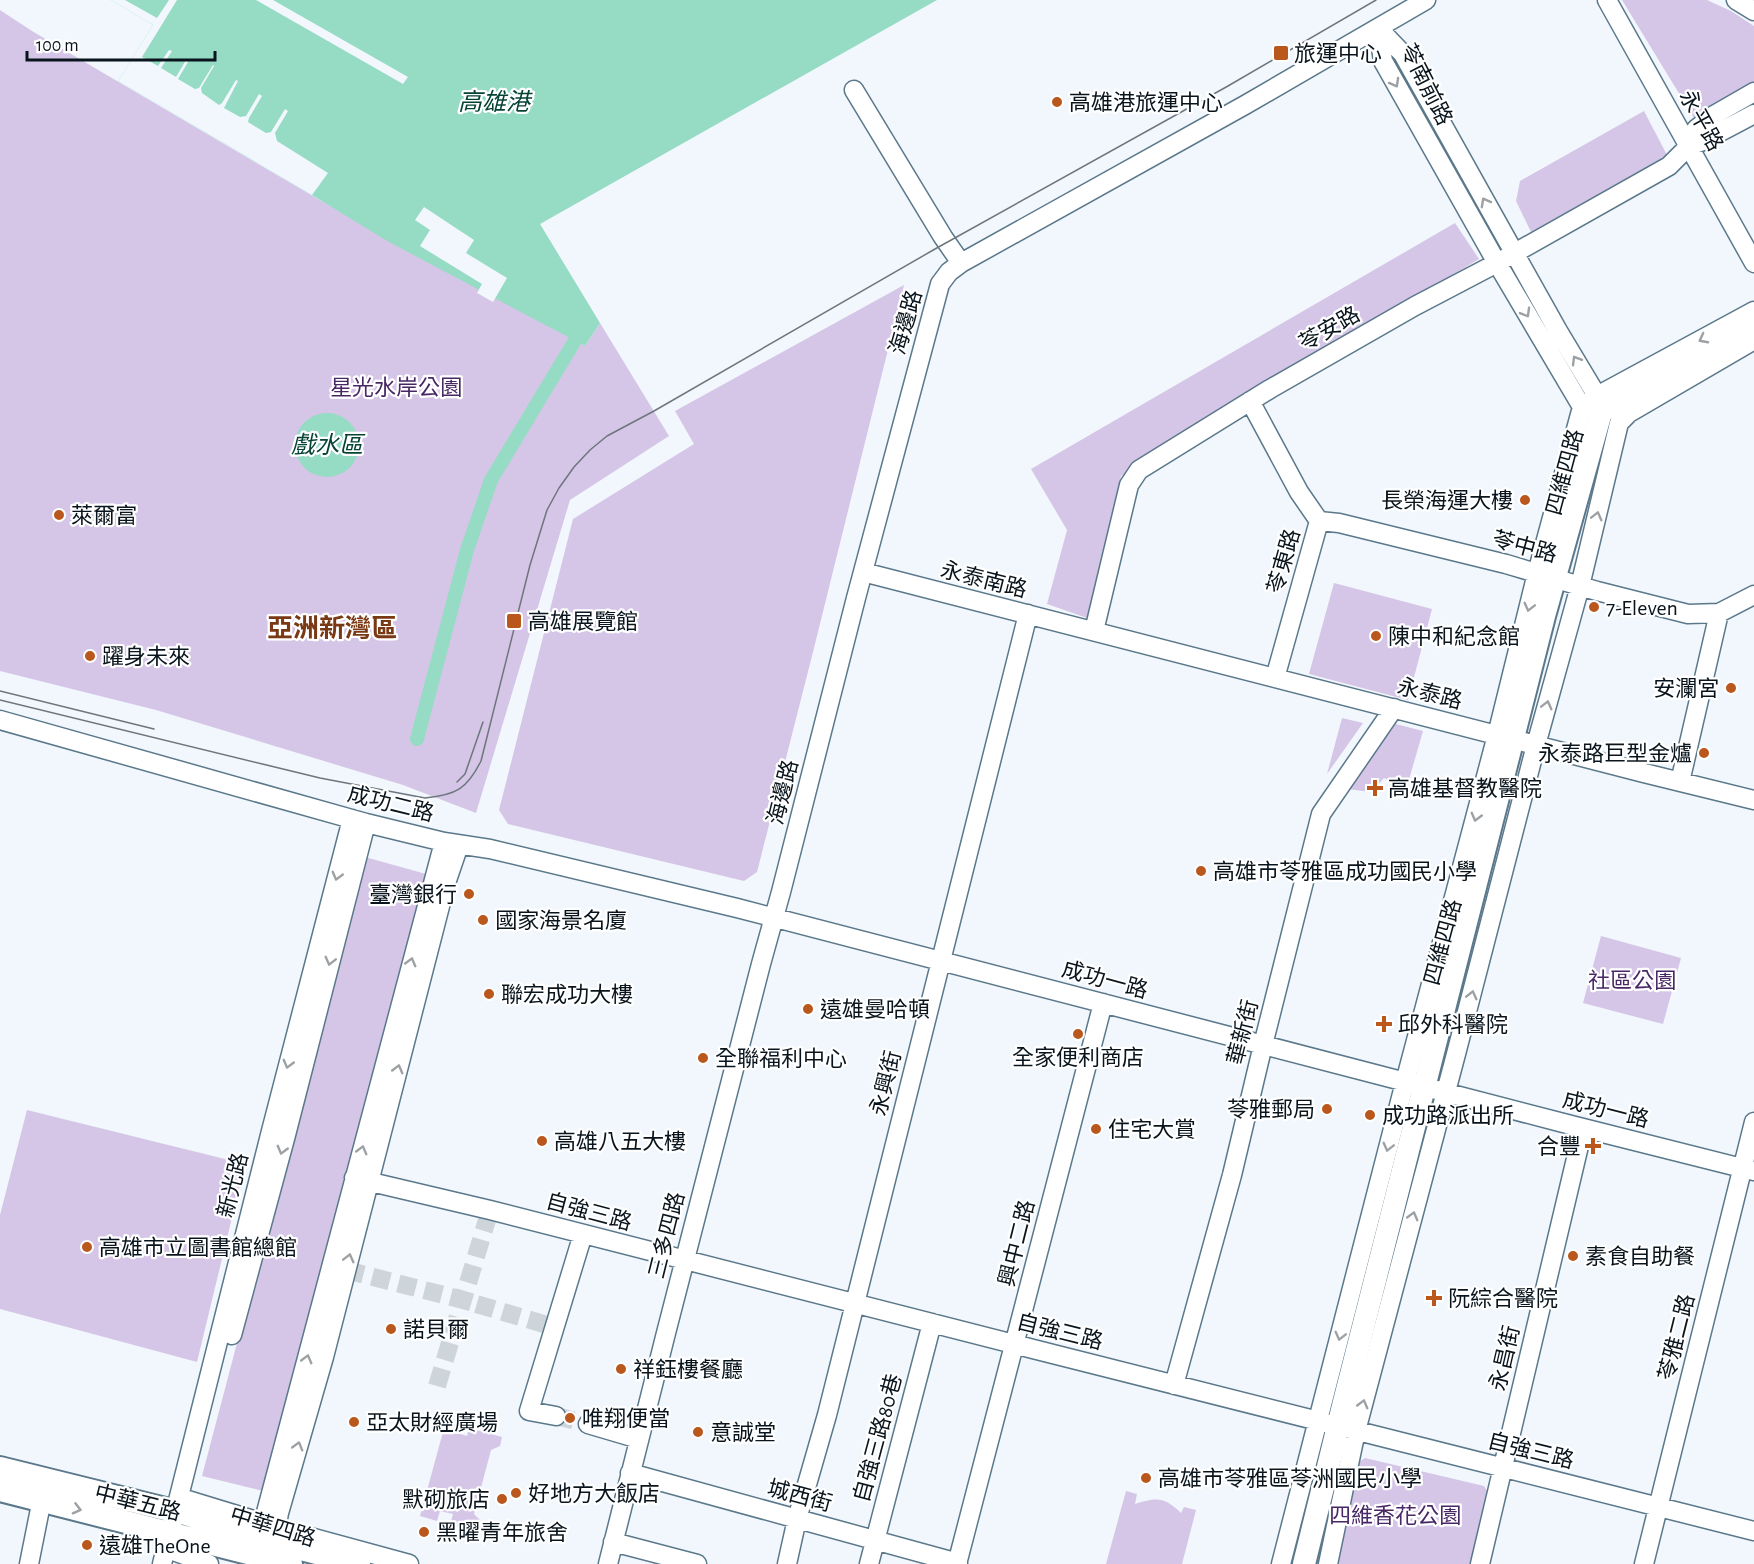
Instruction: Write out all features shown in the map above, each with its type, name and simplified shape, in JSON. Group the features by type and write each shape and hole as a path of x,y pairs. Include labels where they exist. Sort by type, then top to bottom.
{"main road":[{"name":"四維四路","path":"1304,1564 1415,1084 1506,737 1545,576 1600,410 1754,326"},
{"name":"中華五路","path":"0,1468 44,1490 177,1534 268,1548"},
{"name":"中華五路","path":"0,1490 44,1490"},
{"name":"中華四路","path":"268,1548 359,1564"}],"street":[{"name":"海邊路","path":"774,918 862,572 940,284 949,272 961,263 1245,105 1426,0"},
{"name":"永平路","path":"1607,0 1754,263"},
{"path":"1736,0 1754,11"},
{"name":"苓南前路","path":"1378,28 1402,54 1600,410"},
{"name":"苓南前路","path":"1378,28 1383,61 1497,263 1600,410"},
{"path":"854,90 961,263"},
{"name":"苓安路","path":"1094,632 1129,485 1139,470 1250,401 1415,306 1497,263 1669,166 1689,146 1696,129 1714,115 1754,92"},
{"name":"苓安路","path":"1689,146 1754,114"},
{"path":"1600,410 1754,311"},
{"name":"四維四路","path":"1281,1564 1337,1426 1446,1092 1536,745 1580,586 1600,410 1629,413 1754,340"},
{"name":"苓東路","path":"1250,401 1299,492 1319,521 1275,678"},
{"name":"苓中路","path":"1319,521 1339,523 1688,614 1719,613 1754,595"},
{"name":"永泰南路","path":"862,572 1094,632"},
{"path":"1680,782 1719,613"},
{"name":"永興街","path":"787,1564 797,1518 827,1415 1028,615"},
{"name":"永泰路","path":"1094,632 1754,800"},
{"name":"華新街","path":"1174,1385 1232,1175 1321,814 1394,708"},
{"name":"成功二路","path":"1,726 359,821 452,843 490,849 774,918"},
{"name":"新光路","path":"177,1534 268,1143 359,821"},
{"path":"268,1548 324,1357 361,1180 446,883 452,843"},
{"name":"成功一路","path":"774,918 1415,1084"},
{"name":"三多四路","path":"608,1564 774,918"},
{"name":"興中二路","path":"957,1564 1103,1003"},
{"path":"1415,1084 1446,1092"},
{"name":"成功一路","path":"1446,1092 1748,1169"},
{"name":"苓雅二路","path":"1644,1564 1748,1169 1754,1122"},
{"name":"永昌街","path":"1480,1564 1584,1128"},
{"name":"自強三路","path":"361,1180 1754,1531"},
{"path":"556,1416 529,1412 582,1234"},
{"name":"自強三路80巷","path":"869,1564 932,1323"},
{"path":"588,1424 639,1439"},
{"name":"四維四路","path":"1328,1564 1337,1426"},
{"name":"城西街","path":"630,1473 957,1564"},
{"path":"28,1564 44,1490"},
{"path":"177,1534 209,1564"},
{"name":"中華四路","path":"268,1548 305,1536 409,1564"},
{"path":"613,1542 697,1564"}],"green space":[{"path":"1622,0 1707,0 1731,11 1754,26 1754,84 1694,118"},
{"name":"星光水岸公園","path":"0,10 323,202 585,346 600,323 669,436 570,500 476,813 403,785 156,710 0,671"},
{"path":"1644,111 1667,155 1531,232 1516,201 1520,181"},
{"path":"1455,223 1479,259 1121,476 1087,618 1047,604 1067,530 1031,469"},
{"path":"904,285 757,872 744,881 508,824 499,810 573,519 694,444 675,411"},
{"path":"1334,583 1432,609 1408,700 1309,674"},
{"path":"1342,718 1363,723 1327,774"},
{"path":"1392,723 1423,731 1406,790 1384,778 1371,792 1347,789"},
{"path":"365,857 426,874 267,1492 202,1476"},
{"name":"社區公園","path":"1601,936 1681,958 1663,1024 1583,1003"},
{"path":"27,1110 245,1164 197,1362 0,1309 0,1215"},
{"path":"446,1421 459,1424 457,1433 467,1436 469,1428 502,1437 500,1446 491,1450 474,1514 480,1520 476,1533 450,1525 453,1514 440,1511 437,1521 420,1516"},
{"name":"四維香花公園","path":"1365,1458 1484,1486 1489,1494 1472,1564 1332,1564 1357,1463"},
{"path":"1126,1491 1137,1494 1135,1504 1160,1500 1170,1504 1181,1513 1184,1507 1196,1510 1182,1564 1106,1564"}],"water":[{"name":"高雄港","path":"111,0 937,0 540,224 600,323 585,346 389,242 118,81 153,25"},
{"name":"戲水區","path":"327,413 339,415 350,422 357,433 359,445 357,457 350,468 339,475 327,477 315,475 304,468 297,457 295,445 297,433 304,422 315,415"}],"pier":[{"path":"111,0 125,0 157,18 169,0 177,0 142,57 158,66 169,50 172,51 161,68 176,77 186,60 188,62 178,79 195,89 199,88 213,65 201,88 202,93 219,105 236,80 238,81 224,108 240,117 246,116 259,94 262,96 248,122 266,133 271,132 285,109 288,111 275,133 277,141 328,173 312,195 118,81 153,25"},
{"path":"256,0 273,0 408,77 403,84"},
{"path":"424,207 474,240 466,253 507,278 493,302 477,293 482,284 420,246 430,230 415,220"}],"waterway":[{"path":"417,739 467,550 491,480 574,342"}],"tunnel":[{"path":"437,1386 490,1210"},
{"path":"346,1270 463,1300 547,1325"},
{"path":"556,1416 588,1424"}],"tram line":[{"path":"0,700 320,778 425,798 445,795 459,789 471,778 481,761 530,565 547,510 574,467 590,450 607,436 935,249 1228,86 1376,0"},
{"path":"0,691 154,729"},
{"path":"457,782 465,774 483,722"}],"place":[{"name":"旅運中心","path":"1281,53"},
{"name":"高雄港旅運中心","path":"1057,102"},
{"name":"長榮海運大樓","path":"1525,500"},
{"name":"萊爾富","path":"59,515"},
{"name":"7-Eleven","path":"1594,607"},
{"name":"高雄展覽館","path":"514,621"},
{"name":"陳中和紀念館","path":"1376,636"},
{"name":"躍身未來","path":"90,656"},
{"name":"安瀾宮","path":"1731,688"},
{"name":"永泰路巨型金爐","path":"1704,753"},
{"name":"高雄基督教醫院","path":"1375,788"},
{"name":"高雄市苓雅區成功國民小學","path":"1201,871"},
{"name":"臺灣銀行","path":"469,894"},
{"name":"國家海景名廈","path":"483,920"},
{"name":"聯宏成功大樓","path":"489,994"},
{"name":"遠雄曼哈頓","path":"808,1009"},
{"name":"邱外科醫院","path":"1384,1024"},
{"name":"全家便利商店","path":"1078,1034"},
{"name":"全聯福利中心","path":"703,1058"},
{"name":"苓雅郵局","path":"1327,1109"},
{"name":"成功路派出所","path":"1370,1115"},
{"name":"住宅大賞","path":"1096,1129"},
{"name":"高雄八五大樓","path":"542,1141"},
{"name":"合豐","path":"1593,1146"},
{"name":"高雄市立圖書館總館","path":"87,1247"},
{"name":"素食自助餐","path":"1573,1256"},
{"name":"阮綜合醫院","path":"1434,1298"},
{"name":"諾貝爾","path":"391,1329"},
{"name":"祥鈺樓餐廳","path":"621,1369"},
{"name":"唯翔便當","path":"570,1418"},
{"name":"亞太財經廣場","path":"354,1422"},
{"name":"意誠堂","path":"698,1432"},
{"name":"高雄市苓雅區苓洲國民小學","path":"1146,1478"},
{"name":"好地方大飯店","path":"516,1493"},
{"name":"默砌旅店","path":"502,1499"},
{"name":"黑曜青年旅舍","path":"424,1532"},
{"name":"遠雄TheOne","path":"87,1545"}],"district":[{"name":"亞洲新灣區","path":"332,628"}]}
